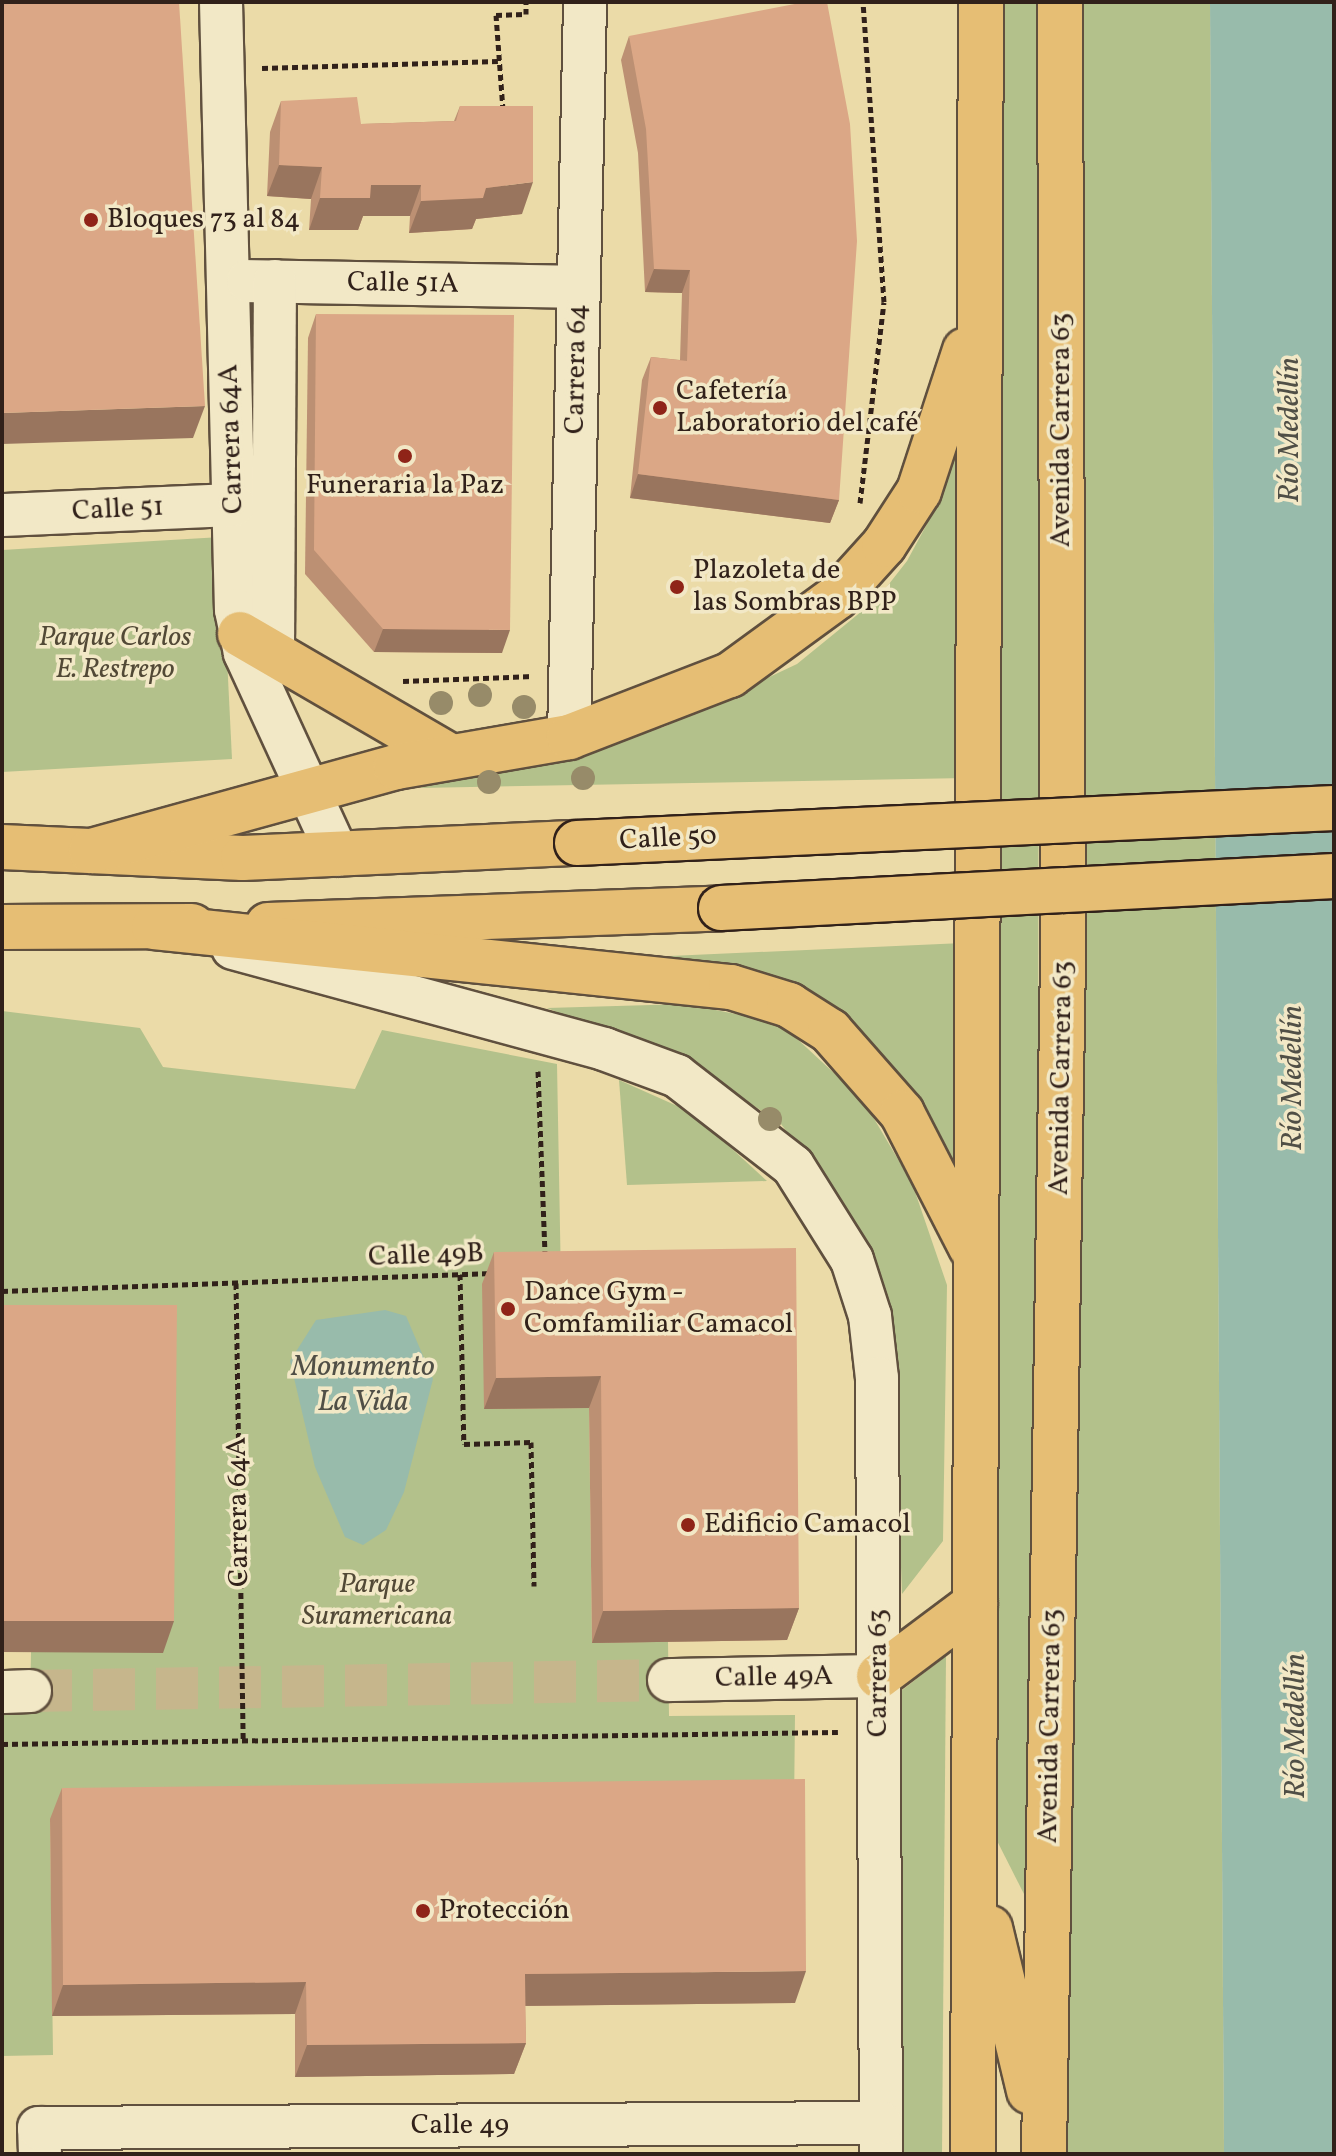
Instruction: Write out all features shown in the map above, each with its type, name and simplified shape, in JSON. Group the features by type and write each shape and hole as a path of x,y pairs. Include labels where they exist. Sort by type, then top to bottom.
{"main road":[{"name":"Avenida Carrera 63","path":"1044,2154 1063,953 1060,2"},
{"path":"973,2154 980,298 976,11"},
{"path":"91,851 308,790 451,757 569,737 730,675 837,597 884,545 919,491 980,298"},
{"path":"256,644 451,757"},
{"name":"Calle 50","path":"2,847 338,855 1334,808"},
{"path":"2,927 154,927 721,908 1334,876"},
{"path":"154,927 731,987 789,1005 830,1031 902,1113 976,1259"},
{"path":"879,1676 975,1604"},
{"path":"973,1856 1044,2154"}],"street":[{"name":"Carrera 64A","path":"221,2 234,505 256,644 308,790 338,855"},
{"name":"Carrera 64","path":"569,737 585,2"},
{"name":"Calle 51A","path":"227,281 579,287"},
{"path":"256,644 275,281"},
{"name":"Calle 51","path":"2,515 234,505"},
{"name":"Carrera 63","path":"154,927 604,1049 677,1076 763,1137 821,1203 852,1260 870,1316 879,1676 881,2138"},
{"name":"Calle 49A","path":"669,1680 879,1676"},
{"name":"Calle 49","path":"39,2141 881,2138"}],"path":[{"path":"514,112 500,109 496,15 526,14 526,2"},
{"path":"858,515 884,302 863,2"},
{"path":"249,69 498,61"},
{"path":"397,682 570,674"},
{"path":"538,1054 546,1271"},
{"name":"Calle 49B","path":"2,1291 503,1273"},
{"path":"460,1274 464,1444 531,1442 534,1586"},
{"name":"Carrera 64A","path":"236,1283 243,1741"},
{"path":"2,1744 879,1732"}],"green space":[{"path":"1005,2 1040,2 1038,1116 1025,1896 987,1821"},
{"path":"1078,2 1210,2 1224,2154 1063,2154"},
{"path":"967,381 966,778 419,788 664,727 797,664 878,598 907,561 927,524"},
{"name":"Parque Carlos E. Restrepo","path":"221,537 232,759 2,772 2,550"},
{"path":"963,943 962,1185 859,1031 559,961"},
{"path":"686,1004 780,1023 863,1100 912,1183 947,1285 943,1541 902,1594 894,1375 834,1195 781,1124 696,1067 547,1008"},
{"name":"Parque Suramericana","path":"2,1011 140,1028 163,1067 355,1089 382,1030 557,1064 561,1283 484,1409 589,1408 592,1642 668,1641 669,1716 795,1715 794,1811 50,1820 53,2055 2,2056 2,1706 30,1705 31,1652 163,1652 2,1336"},
{"path":"619,1080 693,1113 767,1181 627,1185"},
{"path":"946,1656 942,2154 897,2154 901,1691"}],"water":[{"name":"Río Medellín","path":"1210,2 1334,2 1334,2154 1224,2154"},
{"name":"Monumento La Vida","path":"385,1310 406,1316 433,1379 404,1492 386,1530 363,1545 345,1537 315,1467 290,1361 316,1320"}],"building":[{"name":"Bloques 73 al 84","path":"2,2 179,2 205,406 2,413"},
{"path":"805,2 827,2 850,124 857,241 839,500 638,474 651,357 687,361 690,270 654,269 646,129 629,36"},
{"path":"357,97 361,124 456,121 460,106 533,106 533,182 486,188 483,198 421,201 421,185 371,185 370,198 320,198 322,167 279,165 281,101"},
{"name":"Funeraria la Paz","path":"316,314 514,315 510,630 383,629 314,550"},
{"name":"Edificio Camacol","path":"796,1248 799,1608 603,1611 601,1376 496,1378 494,1252"},
{"path":"2,1305 177,1305 174,1621 2,1621"},
{"name":"Protección","path":"805,1779 806,1971 525,1974 526,2043 307,2045 306,1982 63,1985 62,1788"}],"tunnel":[{"path":"30,1691 669,1680"}],"place":[{"name":"Bloques 73 al 84","path":"91,220"},
{"name":"Cafetería Laboratorio del café","path":"660,408"},
{"name":"Funeraria la Paz","path":"405,456"},
{"name":"Plazoleta de las Sombras BPP","path":"677,587"},
{"name":"Dance Gym - Comfamiliar Camacol","path":"508,1309"},
{"name":"Edificio Camacol","path":"688,1525"},
{"name":"Protección","path":"423,1911"}]}
